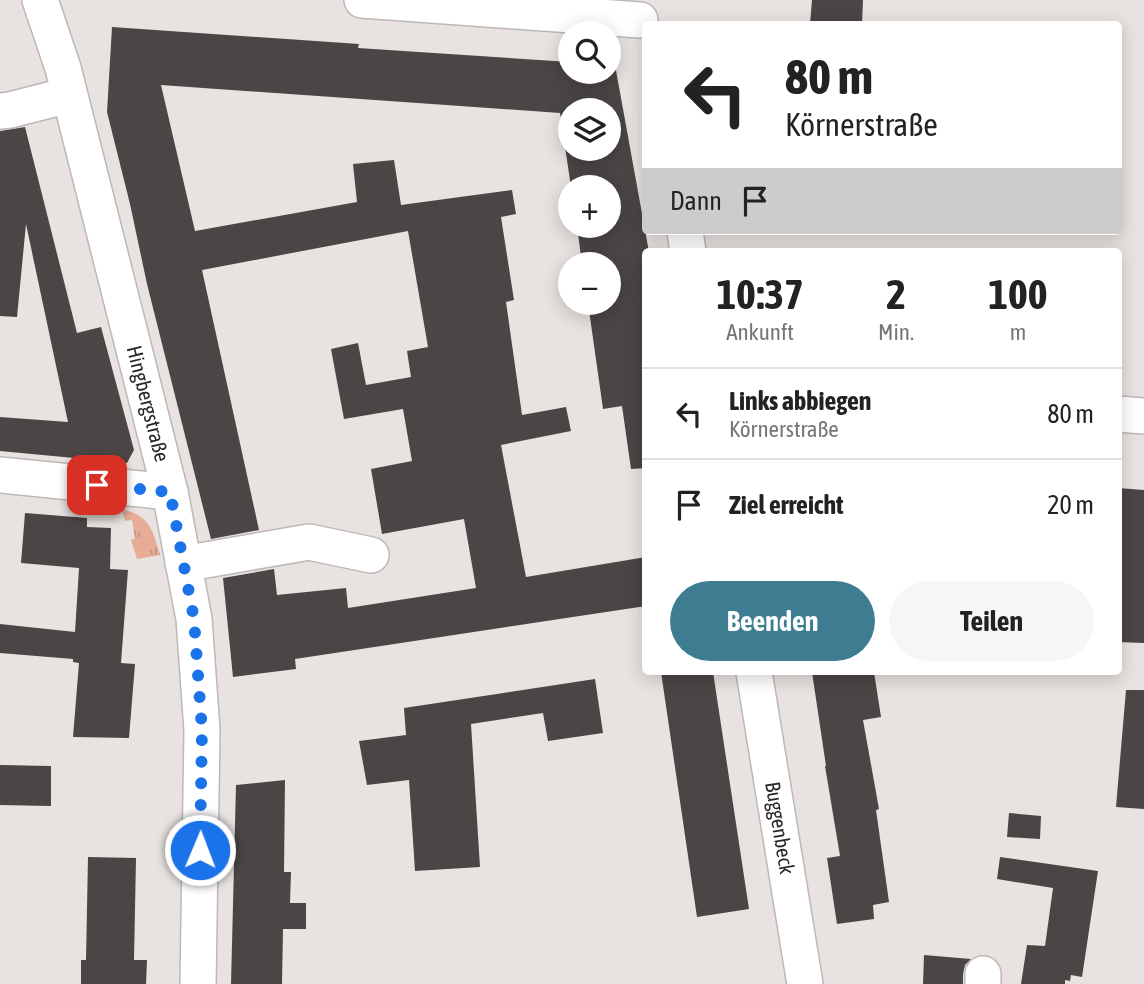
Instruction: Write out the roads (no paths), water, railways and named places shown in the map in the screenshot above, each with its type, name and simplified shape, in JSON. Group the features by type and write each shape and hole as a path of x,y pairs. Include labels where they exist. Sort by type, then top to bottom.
{"street":[{"name":"Hingbergstraße","path":"40,0 63,68 170,492 194,619 202,730 198,984"},
{"path":"362,0 642,16"},
{"path":"0,111 69,95"},
{"path":"1122,414 1144,416"},
{"path":"0,475 170,492"},
{"path":"183,564 309,542 371,555"},
{"name":"Buggenbeck","path":"754,675 805,984"}]}
